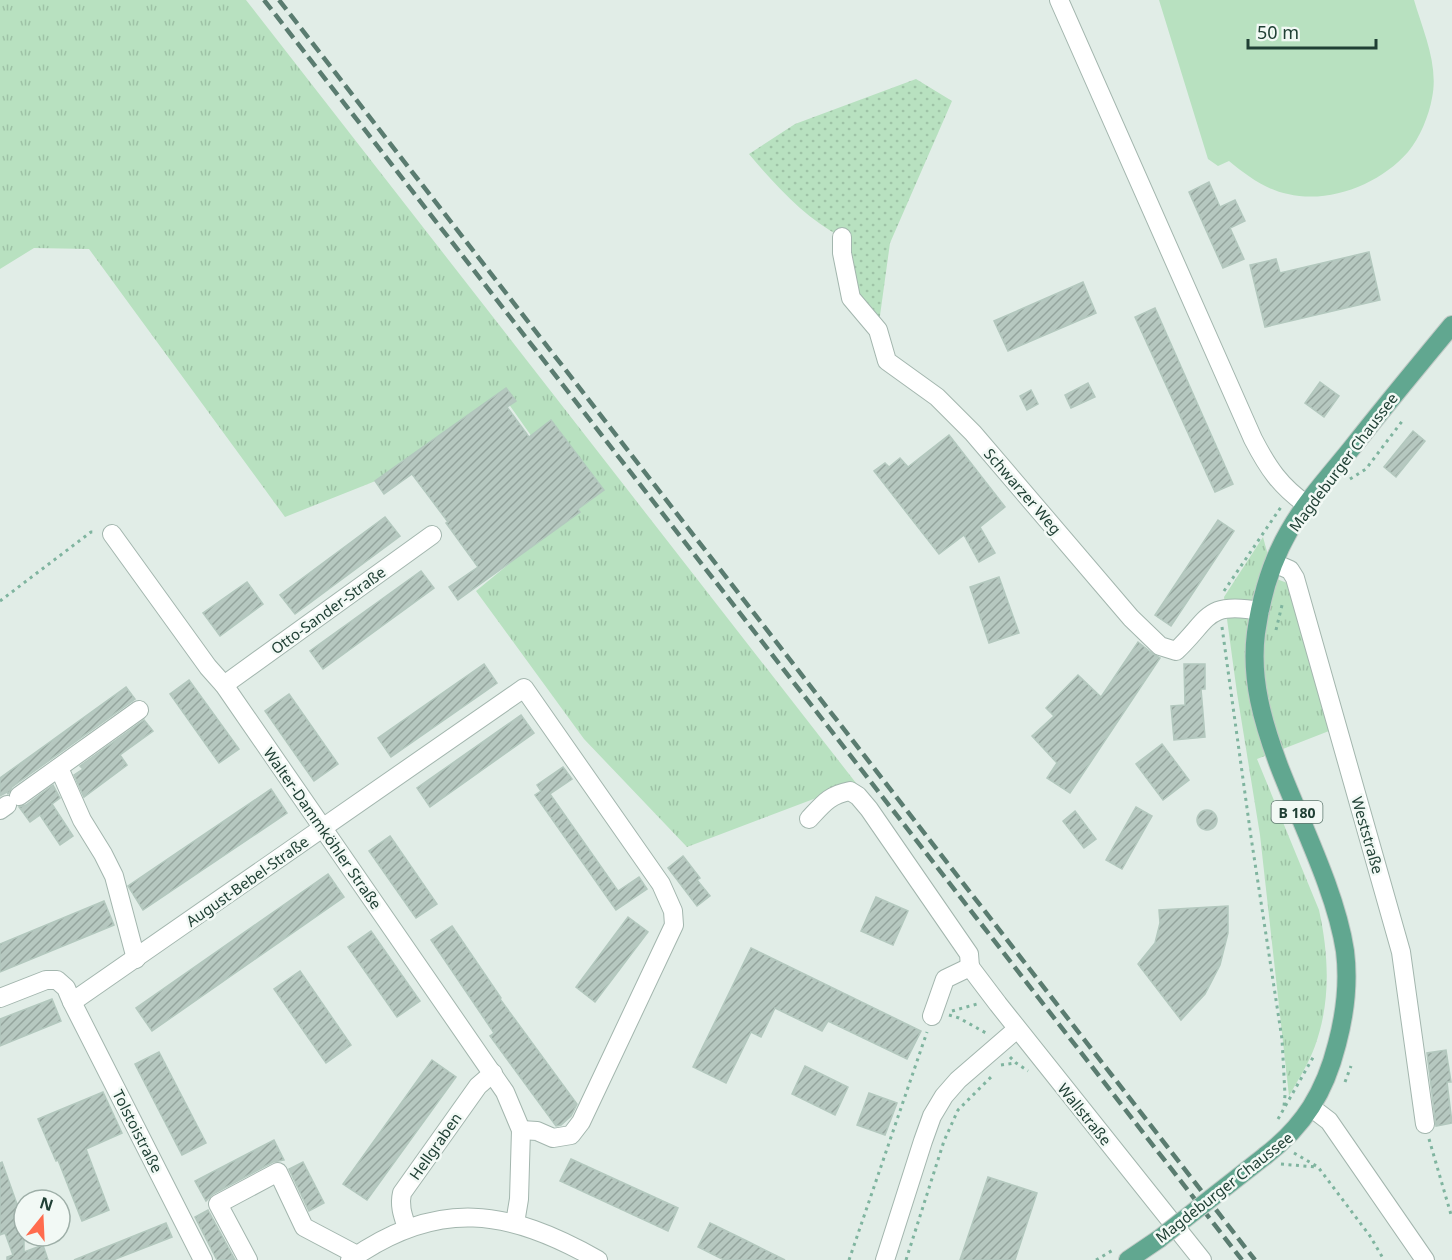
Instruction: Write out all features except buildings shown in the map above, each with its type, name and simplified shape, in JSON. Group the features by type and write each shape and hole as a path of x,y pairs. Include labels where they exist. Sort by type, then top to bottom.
{"main road":[{"name":"Magdeburger Chaussee","path":"1128,1260 1273,1160 1279,1133 1296,1130 1312,1108 1324,1084 1340,1035 1346,988 1345,952 1341,930 1328,889 1262,716 1257,694 1255,663 1260,611 1274,563 1289,531 1377,416 1452,325"}],"street":[{"path":"1059,0 1253,439 1276,479 1291,494 1307,505"},
{"name":"Schwarzer Weg","path":"842,237 851,298 878,330 887,361 937,397 973,434 1131,618 1161,646 1176,651 1212,612 1222,609"},
{"name":"Walter-Dammköhler Straße","path":"112,534 208,667 225,686 509,1099 521,1130 519,1199 515,1223"},
{"name":"Otto-Sander-Straße","path":"225,686 432,536"},
{"name":"Weststraße","path":"1274,563 1290,570 1295,578 1401,952 1425,1125"},
{"path":"1222,609 1243,608 1260,611"},
{"name":"August-Bebel-Straße","path":"72,1002 524,688 661,884 673,911 674,925 581,1122 572,1135 553,1138 537,1131 521,1130"},
{"path":"9,803 139,710"},
{"path":"58,768 82,820 104,854 114,876 136,959"},
{"name":"Wallstraße","path":"809,819 827,800 837,794 850,791 858,796 969,954 970,967 1202,1260"},
{"path":"932,1016 945,979 970,967"},
{"path":"0,998 46,980 57,980 66,988 72,1002"},
{"name":"Tolstoistraße","path":"72,1002 203,1260"},
{"path":"885,1260 932,1116 957,1080 1017,1029"},
{"name":"Hellgraben","path":"407,1228 401,1211 402,1193 478,1086 493,1073"},
{"path":"1312,1108 1329,1121 1425,1260"},
{"path":"248,1260 218,1204 278,1172 304,1227 353,1258 371,1245 407,1228 426,1221 463,1217 515,1223 555,1238 598,1260"}],"path":[{"path":"1291,494 1262,533 1222,595 1222,636 1282,1039 1286,1095 1279,1133 1295,1154 1318,1167 1370,1236 1384,1260"},
{"path":"0,601 91,532 112,534"},
{"path":"849,1260 932,1016 980,1003 992,996"},
{"path":"1284,1106 1318,1048"},
{"path":"906,1260 944,1141 958,1110 1002,1065 1016,1063"},
{"path":"1425,1125 1452,1218"},
{"path":"1273,1160 1318,1167"}],"green space":[{"path":"0,0 246,0 856,783 687,847 584,739 476,591 580,505 501,393 378,480 285,517 89,249 34,248 0,269"},
{"path":"1159,0 1414,0 1429,48 1434,86 1431,105 1420,133 1408,152 1397,163 1369,182 1337,194 1304,196 1288,194 1249,177 1229,161 1218,166 1208,159"},
{"path":"916,79 952,101 890,243 878,330 851,298 842,237 804,211 780,189 749,154 795,124"},
{"path":"1263,537 1274,578 1290,584 1329,731 1257,759 1319,910 1325,944 1327,978 1324,1013 1310,1059 1289,1096 1260,835 1224,597"}],"railway":[{"path":"264,0 1242,1260"},
{"path":"279,0 1255,1260"}]}
